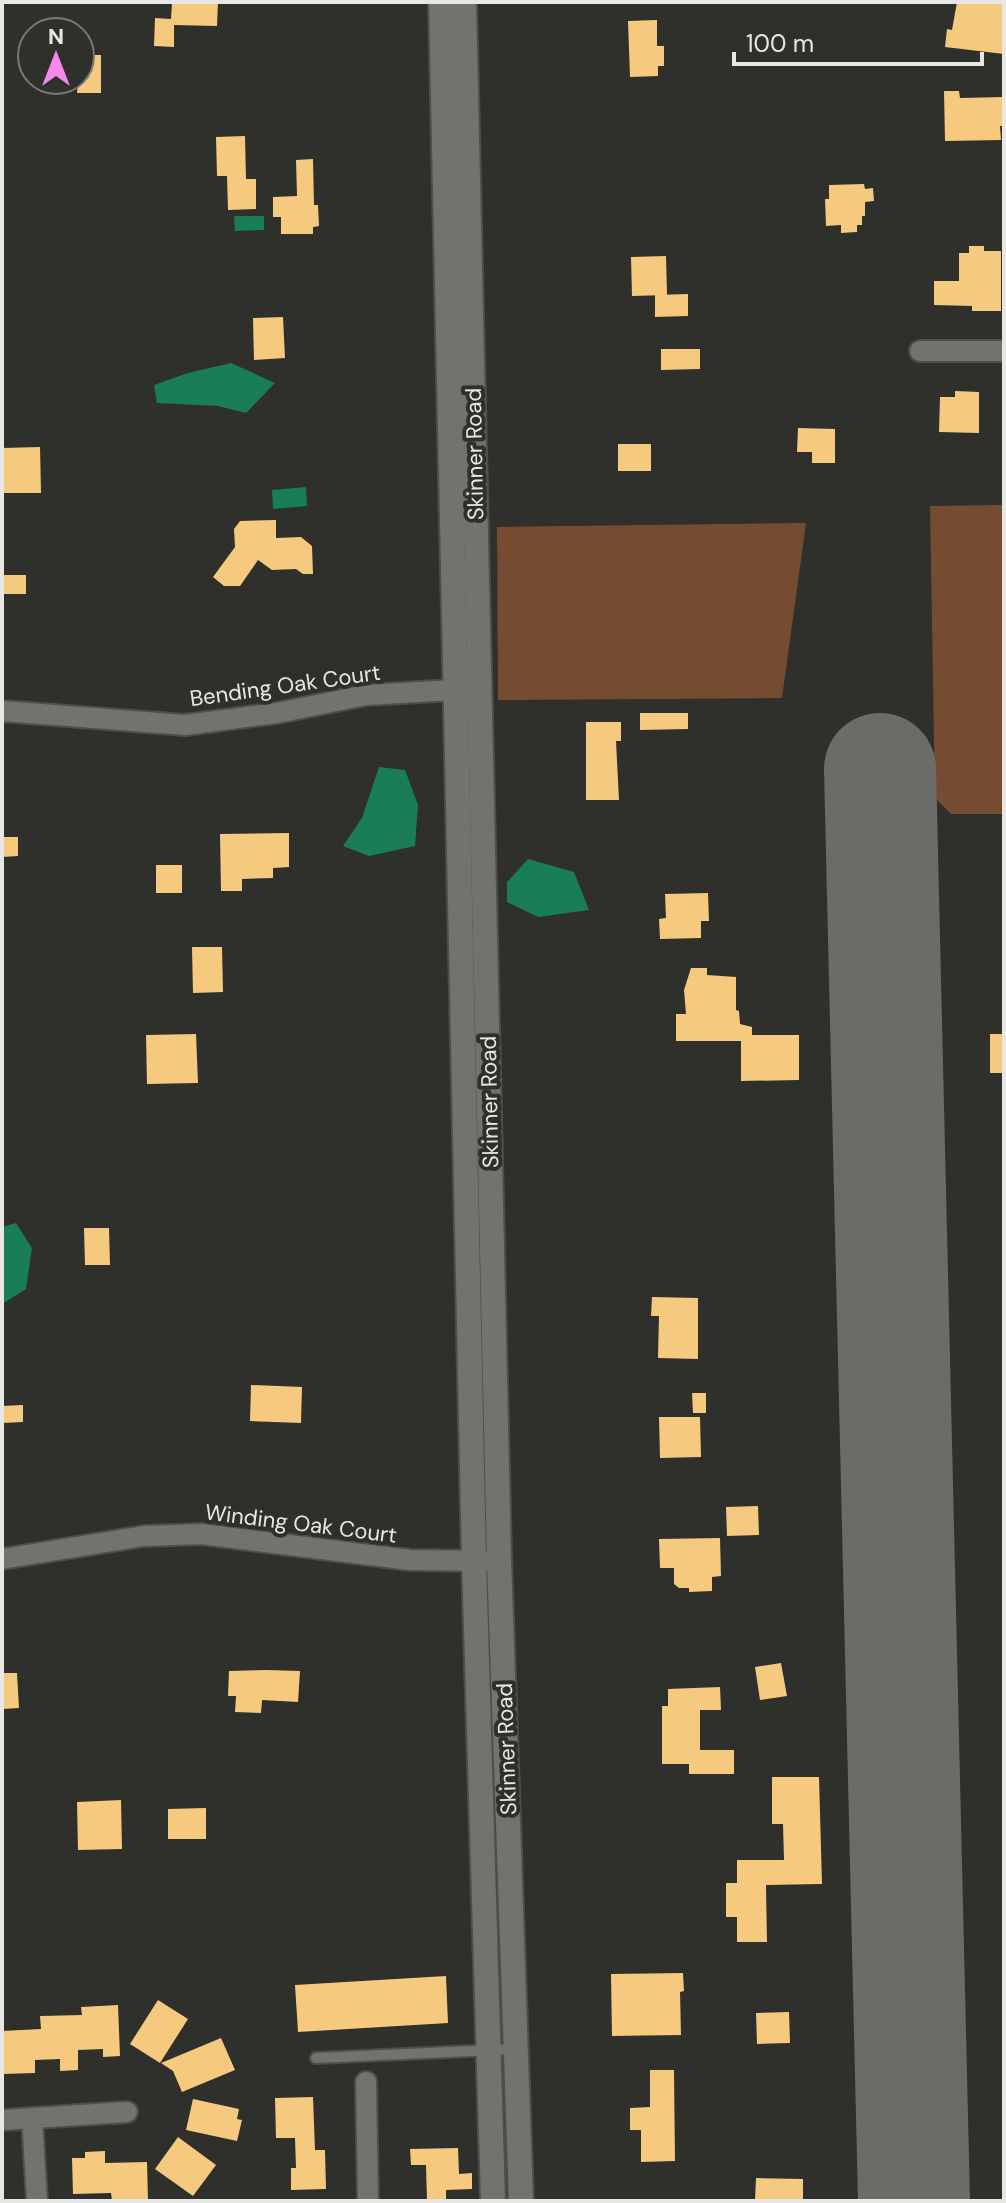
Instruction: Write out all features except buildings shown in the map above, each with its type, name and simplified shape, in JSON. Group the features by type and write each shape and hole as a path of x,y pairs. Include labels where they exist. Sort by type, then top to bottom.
{"street":[{"name":"Skinner Road","path":"441,2 456,174 468,689 521,2201"},
{"name":"Skinner Road","path":"456,174 464,2"},
{"path":"920,351 1004,351"},
{"name":"Skinner Road","path":"468,689 474,1561 493,2201"},
{"name":"Bending Oak Court","path":"2,711 185,725 277,713 366,695 468,689"},
{"name":"Winding Oak Court","path":"2,1559 144,1536 201,1534 410,1560 499,1560"},
{"path":"366,2082 368,2201"},
{"path":"2,2120 127,2112"},
{"path":"32,2118 37,2201"}],"lane":[{"path":"316,2058 516,2049"}],"shaded area":[{"path":"234,216 264,216 264,230 235,231"},
{"path":"231,363 275,383 246,413 218,406 157,403 154,385"},
{"path":"306,487 307,506 273,509 272,490"},
{"path":"1004,505 1004,814 951,814 935,798 930,506"},
{"path":"806,523 782,698 498,700 497,527"},
{"path":"379,767 405,770 418,805 415,846 369,856 343,846 362,818"},
{"path":"528,859 574,872 589,910 538,917 507,902 507,882"},
{"path":"16,1223 32,1248 26,1289 2,1304 2,1227"}],"runway":[{"path":"880,769 914,2201"}]}
